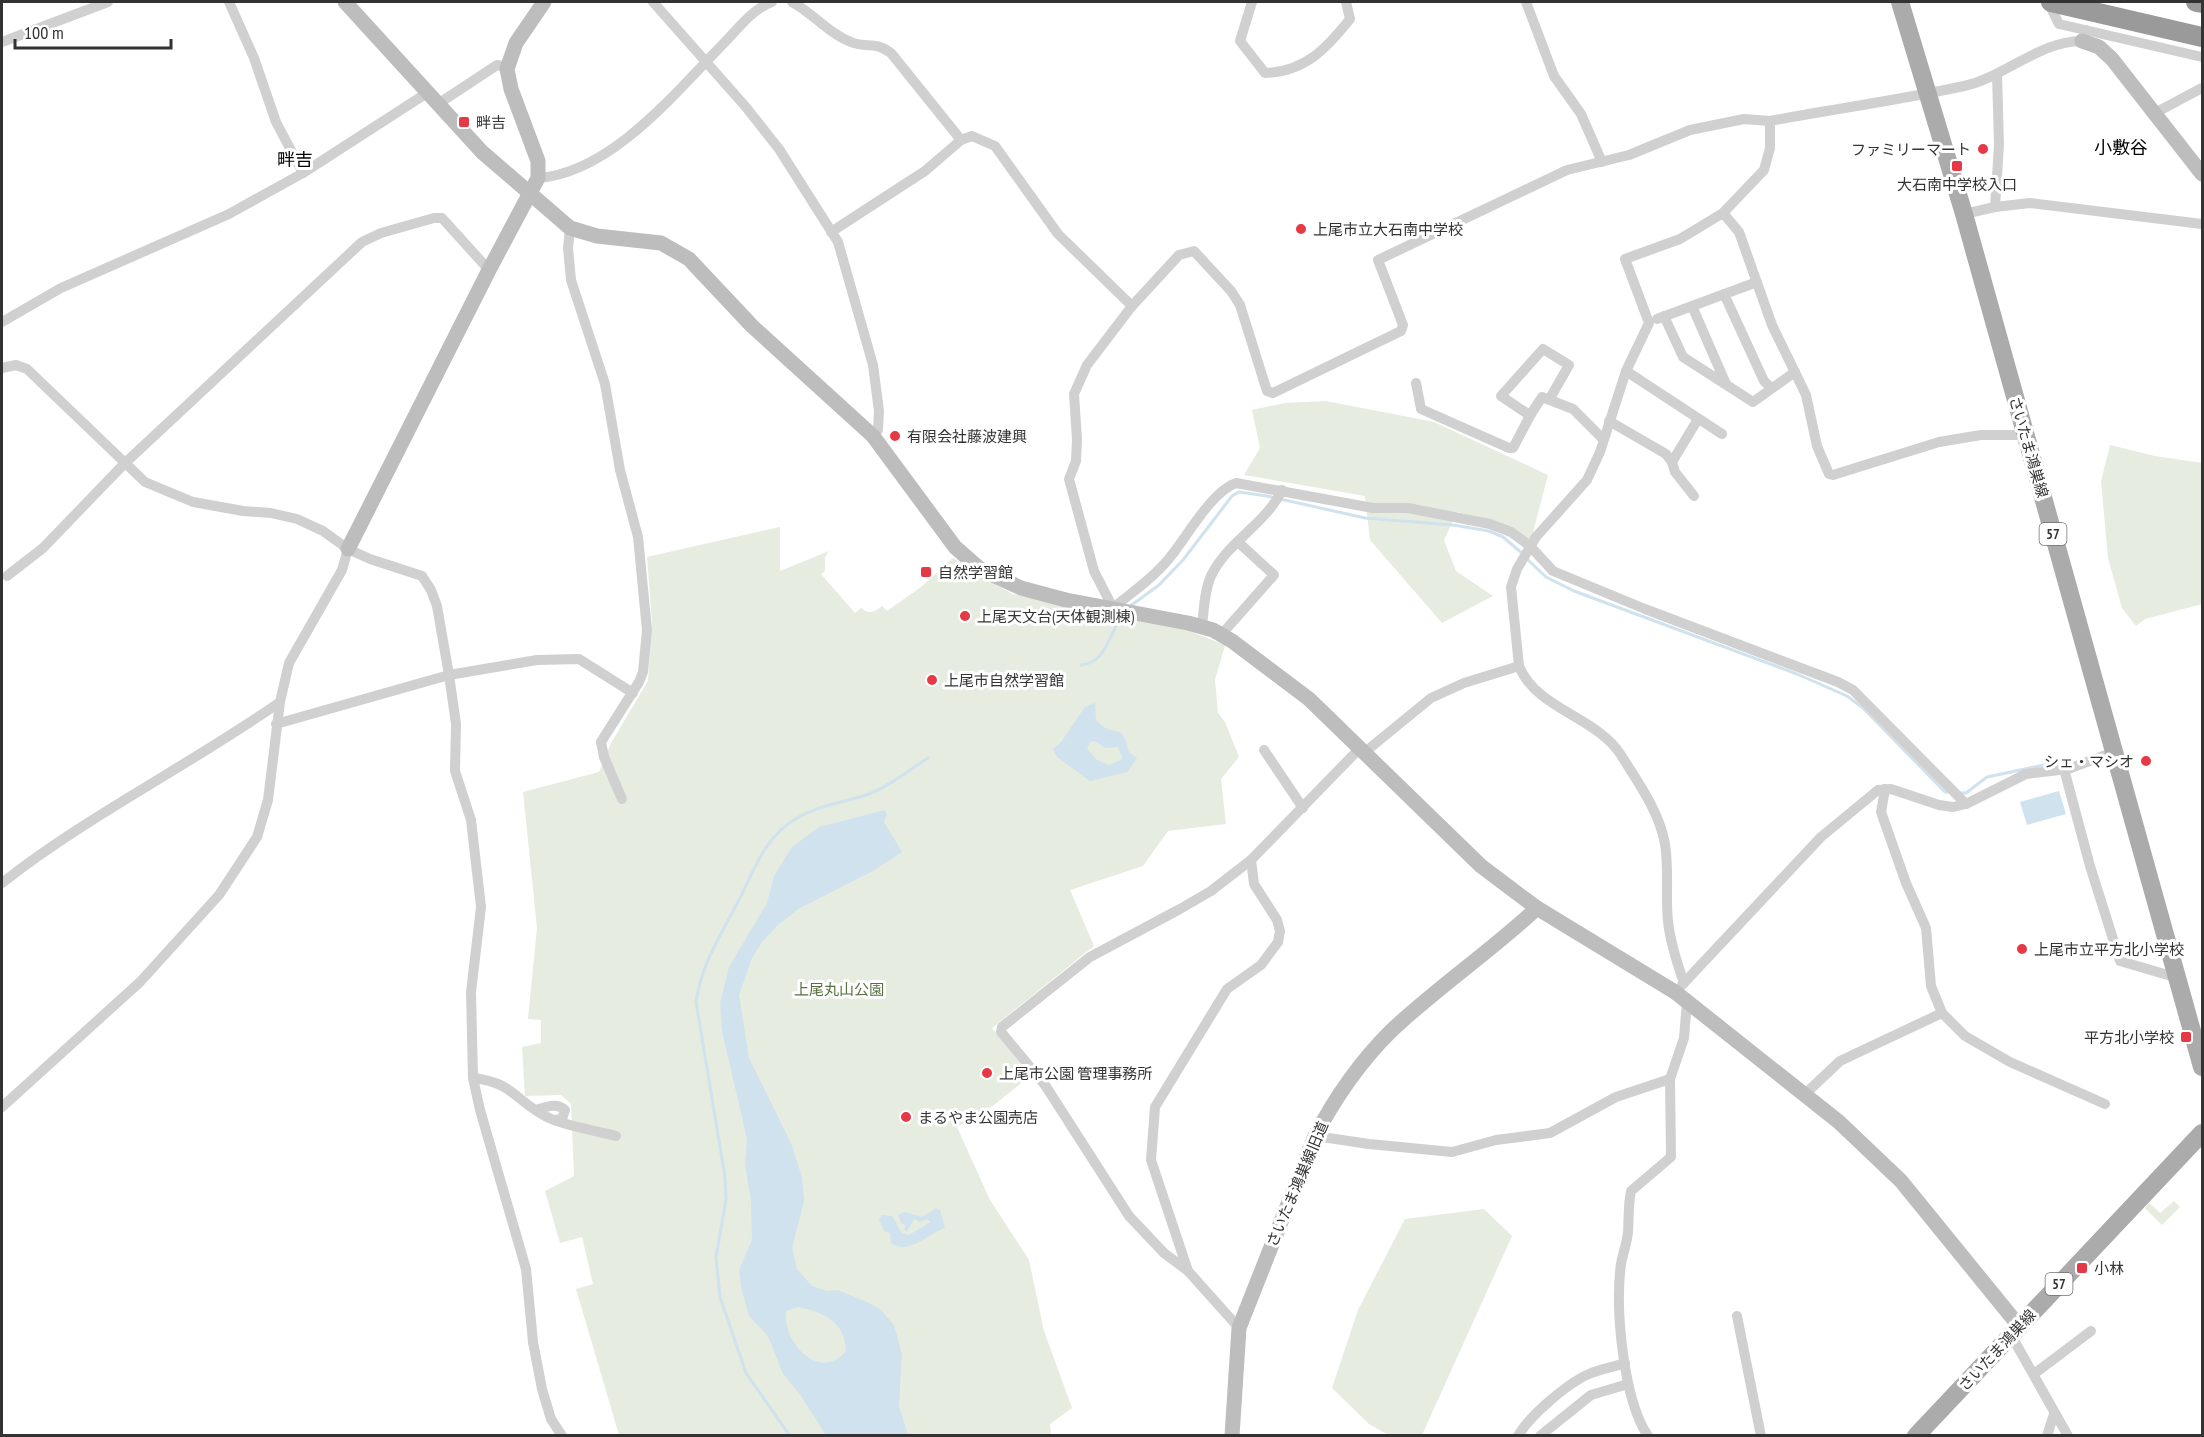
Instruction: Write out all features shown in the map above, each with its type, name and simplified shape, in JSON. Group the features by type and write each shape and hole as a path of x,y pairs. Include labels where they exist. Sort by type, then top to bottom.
{"highway":[{"path":"2049,2 2202,37"},
{"path":"2196,2 2202,3"}],"main road":[{"name":"さいたま鴻巣線","path":"1900,2 1964,214 2202,1067"},
{"name":"さいたま鴻巣線","path":"1916,1436 2202,1133"}],"street":[{"path":"2,42 108,2"},
{"path":"229,2 254,58 276,122 303,173"},
{"path":"345,2 482,152 570,228 597,236 661,243 689,259 752,326 873,436 955,547 980,568 1021,588 1202,627 1221,635 1256,656 1310,699 1481,866 1537,908 1682,992 1888,1167 2015,1330 2034,1374 2068,1436"},
{"path":"2,1107 140,982 219,895 260,831 271,782 276,724 289,663 342,570 348,549 538,178 538,161 511,89 508,67 516,43 544,2"},
{"path":"653,2 745,106 779,150 842,251 873,365 879,411 878,430 873,436"},
{"path":"538,178 554,177 579,168 603,155 674,97 755,12 772,2"},
{"path":"792,2 837,35 853,43 880,45 891,53 961,140"},
{"path":"1252,2 1240,41 1265,73 1314,59 1320,54 1350,19 1346,2"},
{"path":"1526,2 1554,76 1581,114 1602,162"},
{"path":"2049,2 2059,24 2084,36 2112,59 2202,174"},
{"path":"1113,608 1094,571 1069,479 1076,461 1077,440 1073,404 1078,383 1086,366 1132,306 1179,255 1194,251 1226,284 1240,305 1267,391 1273,393 1401,331 1403,325 1378,260 1567,170 1602,162 1690,130 1743,119 1770,121 1965,86 1997,74 2048,48 2084,36 2202,57"},
{"path":"2,322 61,288 208,225 497,65 508,67"},
{"path":"1995,207 1999,145 1997,74"},
{"path":"2155,113 2202,88"},
{"path":"1649,323 1625,259 1680,239 1723,213 1764,170 1770,148 1770,121"},
{"path":"831,232 925,171 961,140 972,136 995,146 1058,234 1132,306"},
{"path":"1964,214 1995,207 2030,203 2202,224"},
{"path":"1723,213 1739,232 1772,325 1806,395 1817,446 1829,474 1833,475 1939,442 1981,435 2025,435"},
{"path":"7,576 43,548 124,464 362,242 381,233 434,218 442,218 489,270"},
{"path":"570,228 568,249 571,280 605,384 620,470 642,560 647,630 643,672 633,693 602,742 602,749 622,799"},
{"path":"1647,1436 1634,1406 1628,1384 1621,1266 1628,1235 1631,1191 1637,1183 1671,1157 1670,1079 1684,1038 1682,992 1668,923 1665,842 1652,806 1609,739 1539,692 1524,678 1520,666 1511,587 1517,569 1530,546 1587,480 1600,452 1626,370 1649,323 1757,282"},
{"path":"1724,294 1764,381 1771,388"},
{"path":"1692,306 1726,384"},
{"path":"1664,316 1680,354 1753,402 1796,372"},
{"path":"1531,414 1501,396 1543,349 1569,365 1549,400"},
{"path":"2,368 16,364 27,369 124,464 146,482 193,502 297,519 323,531 348,549 422,576 431,590 437,606 449,675 456,724 455,771 471,820 481,907 471,992 473,1078 480,1110 526,1269 533,1342 542,1389 551,1419 562,1436"},
{"path":"1626,370 1722,434"},
{"path":"1416,383 1421,409 1509,448 1512,447 1542,397 1573,409 1603,439"},
{"path":"1672,462 1698,418"},
{"path":"1609,422 1666,454 1675,472 1694,496"},
{"path":"1113,608 1165,564 1215,499 1229,485 1242,483 1373,508 1408,508 1490,524 1511,532 1530,546 1553,571 1838,682 1853,690 1966,804"},
{"path":"1202,627 1205,595 1211,576 1238,542 1276,503 1282,490"},
{"path":"1221,635 1274,575 1238,542"},
{"path":"276,724 449,675 537,660 579,659 633,693"},
{"path":"1239,1328 1188,1271 1164,1253 1129,1216 1044,1085 1001,1032 1002,1027 1090,957 1201,897 1251,860 1362,750 1431,698 1464,683 1520,666"},
{"path":"2,883 33,859 280,702"},
{"path":"1264,750 1303,808"},
{"path":"1682,992 1821,837 1878,790 1891,789 1939,805 1953,807 1966,804 2026,774 2064,769 2114,752"},
{"path":"2064,769 2090,866 2120,961 2163,976 2178,978"},
{"path":"1885,789 1881,812 1906,883 1926,928 1932,986 1942,1013 1965,1036 2010,1062 2106,1104"},
{"path":"1188,1271 1151,1160 1155,1107 1227,989 1261,965 1278,942 1280,932 1277,920 1254,884 1251,860"},
{"name":"さいたま鴻巣線旧道","path":"1232,1436 1239,1328 1315,1136 1342,1091 1389,1033 1537,908"},
{"path":"1804,1095 1840,1061 1942,1013"},
{"path":"473,1078 503,1083 528,1107 555,1120 616,1136"},
{"path":"1315,1136 1452,1152 1496,1140 1550,1133 1616,1097 1670,1079"},
{"path":"1737,1316 1761,1436"},
{"path":"2034,1374 2091,1331"},
{"path":"1518,1436 1529,1421 1579,1380 1589,1374 1625,1363"},
{"path":"1540,1436 1592,1395 1628,1384"},
{"path":"2047,1436 2054,1414"}],"green space":[{"path":"1326,401 1434,422 1548,475 1531,540 1499,522 1457,512 1444,540 1456,571 1493,596 1442,623 1370,540 1365,496 1244,475 1260,448 1252,410 1285,403"},
{"path":"2110,445 2155,456 2202,463 2202,604 2145,619 2136,626 2122,608 2108,558 2101,481"},
{"name":"上尾丸山公園","path":"780,527 780,571 829,551 825,557 825,571 821,574 855,613 861,608 872,612 882,606 887,611 921,587 953,558 1012,594 1179,627 1225,645 1215,680 1218,713 1225,722 1239,757 1221,779 1226,824 1168,831 1143,866 1070,890 1094,946 992,1028 1030,1076 994,1105 957,1127 990,1200 1029,1260 1044,1331 1072,1408 1050,1424 1051,1435 619,1435 576,1289 593,1284 582,1237 560,1243 545,1191 574,1176 571,1104 561,1095 525,1096 522,1047 541,1043 541,1020 528,1019 537,928 523,792 599,772 611,743 648,681 652,622 647,557"},
{"path":"2174,1201 2180,1207 2162,1225 2145,1208 2149,1203 2160,1213"},
{"path":"1484,1209 1512,1236 1422,1435 1388,1435 1369,1424 1332,1388 1358,1310 1405,1219"}],"water":[{"path":"1095,703 1096,720 1102,726 1120,732 1123,736 1129,752 1137,758 1127,772 1090,781 1057,757 1053,749 1061,742 1085,707","holes":["1095,741 1105,748 1118,747 1123,759 1109,765 1097,760 1087,749 1090,742"]},
{"path":"2059,791 2066,814 2027,825 2020,802"},
{"path":"885,810 887,814 884,822 902,852 873,871 800,908 779,924 762,942 752,958 739,995 749,1058 791,1143 802,1177 804,1201 792,1248 797,1269 812,1286 827,1291 838,1290 869,1303 880,1309 894,1325 902,1355 899,1406 908,1435 826,1435 799,1393 783,1374 768,1336 749,1316 741,1287 739,1270 752,1240 751,1201 745,1164 747,1139 722,1031 720,1003 729,967 767,903 774,876 792,847 819,827","holes":["798,1307 824,1315 837,1325 842,1332 846,1351 836,1360 825,1363 815,1361 796,1346 786,1323 786,1311"]},
{"path":"936,1208 940,1210 945,1228 905,1247 891,1243 890,1233 884,1231 879,1219 882,1215 892,1216 902,1233 909,1235 931,1222 927,1219 921,1222 914,1219 907,1231 904,1230 906,1225 901,1223 898,1215 905,1212 922,1217"}],"waterway":[{"path":"1129,607 1159,585 1183,560 1232,496 1239,492 1365,518 1453,525 1489,531 1503,537 1523,554"},
{"path":"1527,559 1546,577 1574,591 1797,674 1847,696 1863,708 1945,792 1949,792"},
{"path":"1081,665 1090,663 1102,653 1122,617"},
{"path":"790,1436 746,1373 720,1297 716,1257 726,1200 725,1177 696,1002 699,987 714,946 758,862 778,833 805,814 882,788 928,758"},
{"path":"1959,793 1966,793 1987,777 2063,761 2070,764"}],"place":[{"name":"畔吉","path":"464,122"},
{"name":"ファミリーマート","path":"1983,149"},
{"name":"大石南中学校入口","path":"1957,166"},
{"name":"上尾市立大石南中学校","path":"1301,229"},
{"name":"有限会社藤波建興","path":"895,436"},
{"name":"自然学習館","path":"926,572"},
{"name":"上尾天文台(天体観測棟)","path":"965,616"},
{"name":"上尾市自然学習館","path":"932,680"},
{"name":"シェ・マシオ","path":"2146,761"},
{"name":"上尾市立平方北小学校","path":"2022,949"},
{"name":"平方北小学校","path":"2186,1037"},
{"name":"上尾市公園 管理事務所","path":"987,1073"},
{"name":"まるやま公園売店","path":"906,1117"},
{"name":"小林","path":"2082,1268"}],"district":[{"name":"小敷谷","path":"2121,147"},
{"name":"畔吉","path":"295,159"}]}
